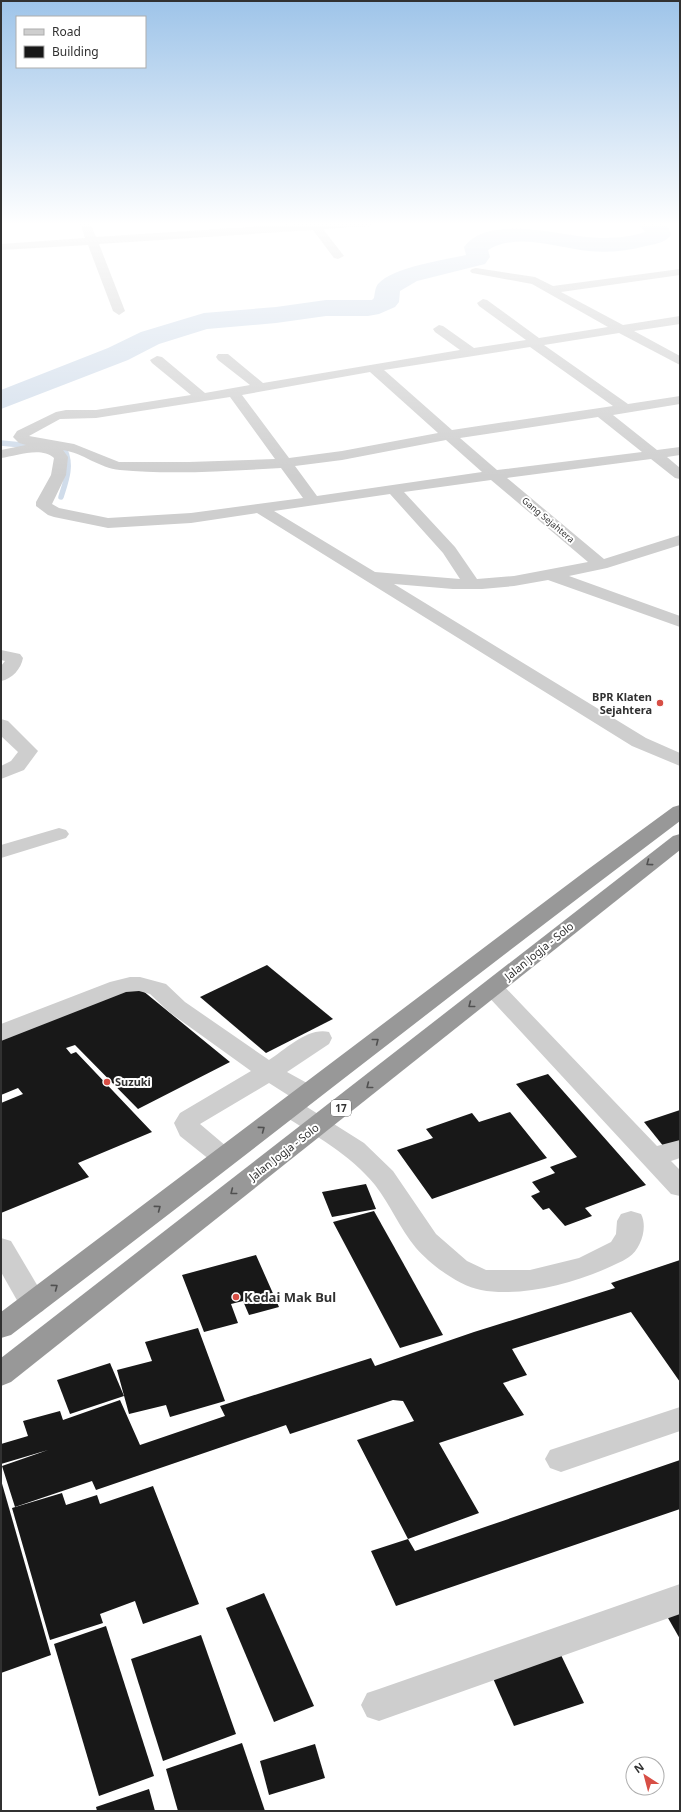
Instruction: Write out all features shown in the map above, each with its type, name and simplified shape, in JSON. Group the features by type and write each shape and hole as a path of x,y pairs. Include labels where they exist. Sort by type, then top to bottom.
{"highway":[{"path":"1,1327 299,1101 537,916 680,811"},
{"name":"Jalan Jogja - Solo","path":"1,1374 680,840"}],"street":[{"path":"489,308 534,343 626,409"},
{"path":"581,308 677,357"},
{"path":"680,320 373,368 203,398 96,414 66,414 56,416 22,434 20,437 36,445 55,451 61,457 61,464 57,478 44,502 44,506 54,512 108,523 191,518 494,475 680,451"},
{"path":"439,329 472,353"},
{"path":"223,356 260,387"},
{"path":"157,360 203,398"},
{"name":"Gang Sejahtera","path":"373,368 494,475 601,565"},
{"path":"233,392 313,501"},
{"path":"1,454 36,445 70,447 105,464 119,466 226,465 308,461 448,435 680,400"},
{"path":"602,412 680,474"},
{"path":"394,490 449,550 472,584"},
{"path":"258,508 639,742 680,760"},
{"path":"368,576 472,584 514,581 601,565 680,540"},
{"path":"549,575 680,622"},
{"path":"1,655 14,658 13,665 1,676"},
{"path":"1,725 28,751 24,762 1,773"},
{"path":"1,852 59,834"},
{"path":"1,1033 118,987 130,984 140,984 158,989 177,1007 269,1072 299,1101 318,1126 355,1149 384,1178 426,1241 457,1268 482,1280 530,1281 587,1266 621,1250 630,1235 631,1221"},
{"path":"493,988 680,1187"},
{"path":"224,1158 189,1130 187,1123 189,1119 269,1072 320,1038"},
{"path":"652,1157 680,1148"},
{"path":"1,1248 33,1303"},
{"path":"561,1459 680,1419"},
{"path":"379,1705 680,1599"}],"building":[{"path":"267,965 333,1019 266,1053 200,997"},
{"path":"137,986 230,1062 138,1109 75,1045 66,1048 71,1054 76,1052 152,1132 78,1163 89,1177 1,1213 1,1103 23,1094 18,1088 1,1095 1,1037"},
{"path":"548,1074 646,1185 585,1208 592,1216 565,1226 549,1208 543,1210 531,1196 540,1192 532,1182 555,1173 550,1167 577,1157 516,1084"},
{"path":"680,1110 680,1142 664,1147 644,1122"},
{"path":"510,1112 547,1158 432,1199 397,1150 433,1138 426,1129 472,1113 479,1122"},
{"path":"366,1184 376,1209 332,1217 322,1192"},
{"path":"374,1211 443,1335 400,1348 333,1222"},
{"path":"256,1255 279,1307 249,1315 243,1301 231,1304 238,1323 204,1332 182,1275"},
{"path":"680,1260 680,1382 631,1312 512,1349 527,1375 503,1383 524,1415 439,1443 479,1513 408,1539 357,1440 414,1421 403,1401 393,1400 290,1434 286,1425 96,1490 92,1481 15,1507 2,1466 48,1450 1,1464 1,1444 28,1436 23,1421 60,1411 63,1420 120,1400 140,1445 225,1416 220,1406 371,1358 375,1366 474,1332 615,1288 611,1283"},
{"path":"198,1328 225,1401 170,1417 166,1405 129,1414 117,1370 152,1361 145,1342"},
{"path":"110,1363 124,1396 70,1414 57,1380"},
{"path":"680,1460 680,1509 396,1606 371,1551 408,1539 415,1551"},
{"path":"1,1480 51,1655 1,1673"},
{"path":"153,1486 199,1604 143,1624 135,1601 100,1614 103,1623 50,1640 12,1508 62,1493 66,1505 97,1495 100,1504"},
{"path":"264,1593 314,1706 274,1722 226,1608"},
{"path":"680,1605 680,1639 664,1611"},
{"path":"106,1626 154,1776 99,1796 54,1644"},
{"path":"201,1635 236,1734 163,1761 131,1659"},
{"path":"561,1655 584,1703 514,1726 492,1676"},
{"path":"242,1743 265,1811 178,1811 166,1769"},
{"path":"315,1744 325,1778 269,1795 260,1761"},
{"path":"149,1789 155,1811 97,1811 96,1807"}],"waterway":[{"path":"1,400 118,354 150,338 204,321 276,315 326,308 370,308"},
{"path":"1,443 32,446"},
{"path":"55,448 65,450 68,462 68,474 61,497"}],"place":[{"name":"BPR Klaten Sejahtera","path":"660,703"},
{"name":"Suzuki","path":"107,1082"},
{"name":"Kedai Mak Bul","path":"236,1297"}]}
